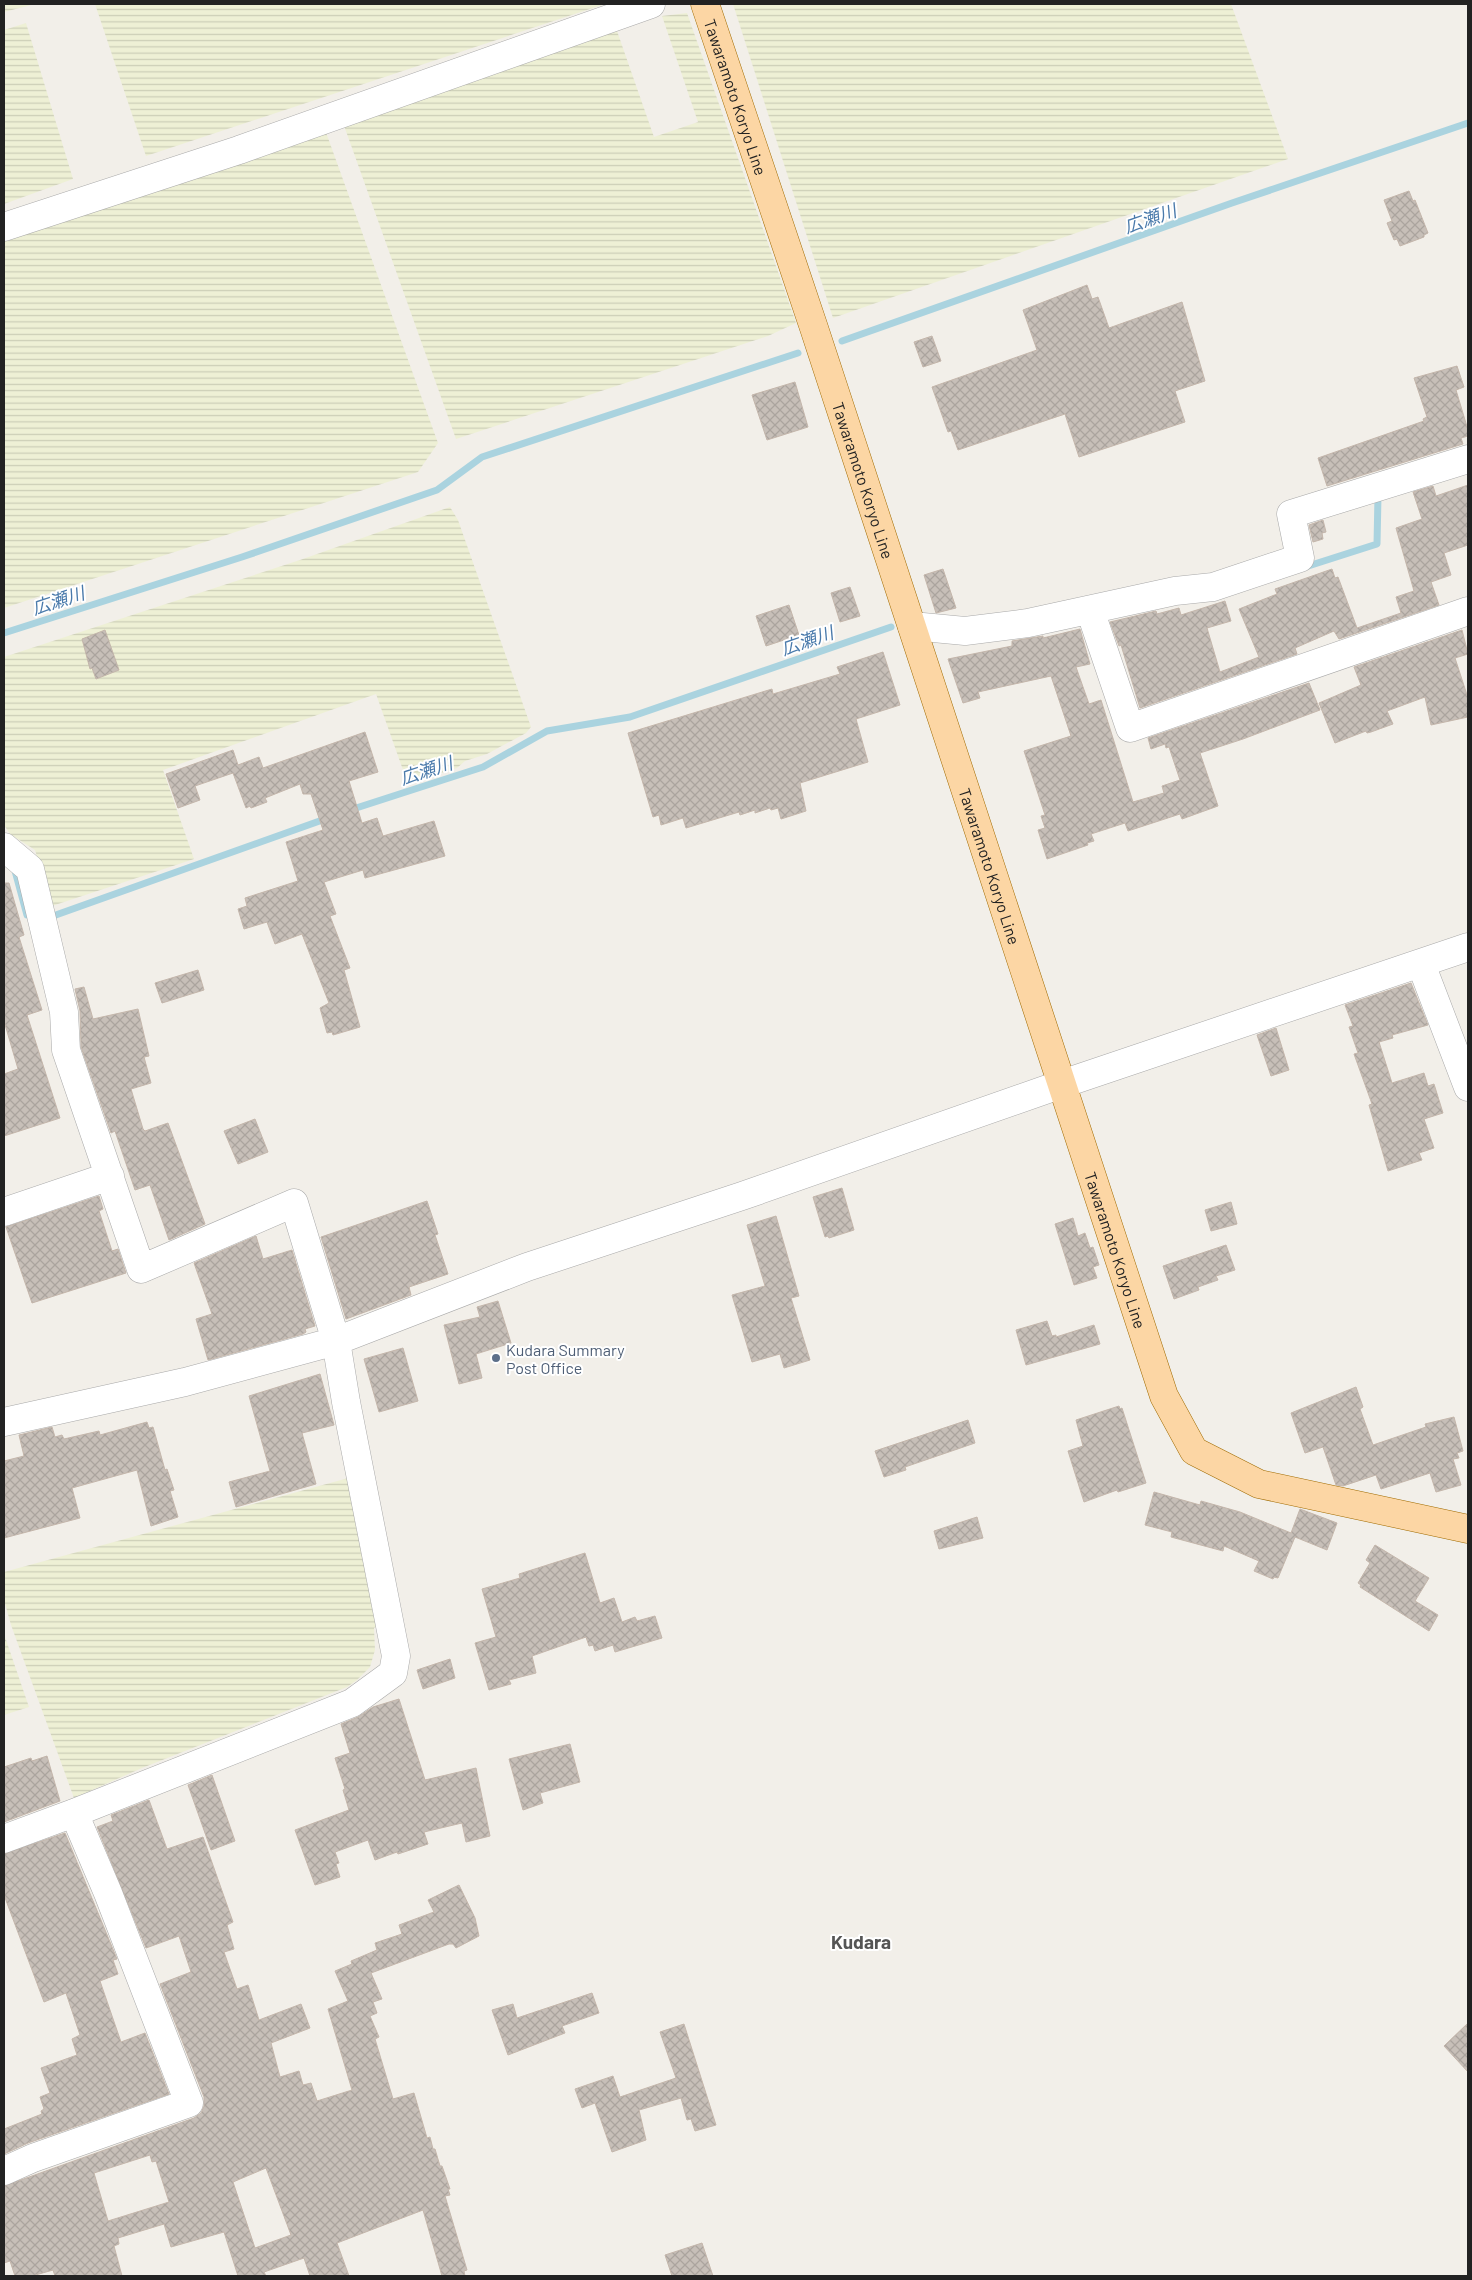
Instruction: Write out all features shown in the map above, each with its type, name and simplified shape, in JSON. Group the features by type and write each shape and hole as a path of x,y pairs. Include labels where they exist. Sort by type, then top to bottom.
{"main road":[{"name":"Tawaramoto Koryo Line","path":"706,4 1164,1396 1194,1451 1260,1484 1468,1529"}],"street":[{"path":"4,227 239,150 651,4"},
{"path":"912,626 965,631 1093,617 1175,591 1213,587 1300,558 1290,514 1468,459"},
{"path":"1093,617 1130,728 1468,611"},
{"path":"4,847 30,869 64,1012 66,1050 141,1269 294,1203 336,1341 396,1656 394,1673 352,1703 4,1839"},
{"path":"4,1422 185,1382 336,1341 527,1267 742,1196 1062,1084 1468,947"},
{"path":"1421,964 1468,1087"},
{"path":"4,1212 110,1176"},
{"path":"4,2171 33,2158 189,2103 108,1893 74,1813"}],"green space":[{"path":"4,4 35,4 4,12"},
{"path":"95,4 605,4 146,156"},
{"path":"733,4 1231,4 1288,159 833,318"},
{"path":"687,13 796,323 768,336 456,439 342,120 617,31 654,137 698,122 662,16"},
{"path":"26,23 73,179 4,204 4,30"},
{"path":"323,124 438,443 418,472 4,608 4,227"},
{"path":"450,507 458,520 531,727 526,733 487,754 465,761 457,768 408,784 376,694 163,770 194,859 52,906 35,850 10,834 4,825 4,657 300,560"},
{"path":"352,1477 380,1624 374,1628 375,1650 370,1667 347,1687 142,1768 74,1798 11,1625 4,1600 4,1572"},
{"path":"4,1634 29,1707 4,1715"}],"building":[{"path":"1409,191 1413,201 1415,200 1428,233 1424,237 1400,246 1397,239 1394,240 1387,223 1392,221 1384,200"},
{"path":"1087,285 1092,299 1098,297 1109,328 1182,302 1205,381 1175,391 1185,422 1079,457 1065,414 958,450 951,431 948,432 932,387 1037,350 1023,310"},
{"path":"932,336 941,361 923,367 914,342"},
{"path":"1457,366 1464,387 1456,390 1468,430 1468,436 1461,438 1463,444 1327,486 1318,458 1424,421 1423,419 1427,417 1414,378"},
{"path":"795,382 808,427 767,440 752,395"},
{"path":"1468,485 1468,545 1444,553 1451,575 1431,582 1439,605 1339,639 1334,631 1295,648 1297,654 1140,708 1121,645 1119,646 1110,622 1156,611 1157,614 1179,608 1181,615 1225,601 1231,621 1207,628 1220,672 1259,657 1239,609 1277,594 1275,589 1332,569 1335,578 1338,577 1357,628 1401,613 1396,597 1414,591 1396,528 1422,519 1413,492 1433,486 1436,496"},
{"path":"1323,520 1326,532 1322,533 1323,539 1313,542 1309,525"},
{"path":"943,569 956,608 936,613 924,575"},
{"path":"850,587 860,616 840,622 831,593"},
{"path":"789,605 799,635 766,646 756,616"},
{"path":"1080,629 1090,664 1076,667 1089,704 1101,700 1133,802 1164,793 1162,786 1180,780 1169,747 1166,748 1165,744 1151,749 1148,738 1309,683 1320,710 1200,753 1218,806 1182,819 1180,814 1128,831 1125,823 1091,834 1094,841 1087,843 1088,845 1047,859 1038,830 1045,828 1041,816 1045,815 1024,751 1071,736 1051,676 978,692 980,698 963,703 948,659 1012,646 1012,641 1043,636 1043,638"},
{"path":"105,630 119,670 96,679 92,668 90,669 82,639"},
{"path":"1462,630 1468,654 1455,658 1468,698 1468,717 1431,725 1425,697 1387,711 1393,724 1371,732 1367,733 1366,731 1335,743 1319,703 1361,685 1354,667"},
{"path":"883,652 900,705 856,719 868,762 800,783 806,811 781,819 778,808 771,810 770,808 755,813 755,810 740,815 739,812 686,828 683,818 661,825 659,815 653,817 628,733 772,689 773,694 840,674 837,667"},
{"path":"365,732 378,772 349,781 362,823 377,818 383,836 434,821 445,856 365,878 363,870 324,882 336,914 330,916 350,968 344,970 360,1027 333,1035 332,1032 327,1033 320,1008 329,1003 302,934 275,944 267,922 244,929 238,909 247,906 245,898 298,881 286,842 323,830 311,794 303,794 300,784 265,798 267,802 246,808 233,773 195,786 200,800 178,808 166,774 233,750 238,765 259,757 263,768"},
{"path":"4,883 9,883 24,935 19,937 42,1010 27,1015 60,1118 4,1136 4,1074 18,1069 4,1021"},
{"path":"198,970 204,990 162,1003 155,983"},
{"path":"1411,983 1428,1025 1392,1035 1393,1038 1379,1042 1392,1083 1424,1073 1428,1086 1434,1084 1443,1113 1424,1119 1434,1148 1419,1153 1422,1160 1388,1171 1369,1105 1372,1104 1354,1054 1358,1053 1349,1027 1353,1026 1345,1005"},
{"path":"84,987 93,1019 138,1009 149,1056 144,1057 151,1083 131,1089 143,1129 145,1131 168,1123 205,1224 169,1240 150,1185 135,1190 115,1131 111,1133 81,1047 80,1011 75,989"},
{"path":"1276,1028 1289,1070 1271,1076 1257,1035"},
{"path":"255,1119 268,1152 238,1164 224,1131"},
{"path":"842,1188 854,1230 829,1238 828,1236 825,1237 813,1197"},
{"path":"99,1196 103,1209 99,1211 112,1251 118,1249 126,1273 32,1303 6,1227"},
{"path":"427,1201 438,1234 435,1235 448,1274 409,1287 411,1295 346,1319 321,1237"},
{"path":"1231,1202 1237,1224 1211,1231 1205,1210"},
{"path":"776,1216 799,1296 791,1298 810,1360 784,1368 780,1354 752,1362 732,1295 765,1286 747,1225"},
{"path":"1073,1218 1078,1236 1085,1233 1090,1248 1093,1247 1099,1265 1093,1267 1097,1278 1074,1285 1055,1224"},
{"path":"256,1236 263,1259 292,1250 315,1326 305,1329 306,1332 303,1334 208,1360 196,1319 212,1314 194,1263"},
{"path":"1226,1245 1235,1270 1216,1276 1218,1280 1198,1287 1199,1290 1174,1299 1163,1266"},
{"path":"498,1301 511,1343 476,1354 482,1378 459,1384 444,1325 480,1317 477,1307"},
{"path":"1047,1321 1052,1336 1056,1335 1056,1337 1094,1325 1100,1344 1026,1365 1016,1330"},
{"path":"403,1348 418,1401 379,1412 364,1359"},
{"path":"320,1374 334,1425 302,1433 316,1484 236,1507 229,1482 270,1471 249,1396"},
{"path":"1356,1387 1363,1407 1360,1409 1373,1445 1426,1427 1425,1424 1454,1417 1463,1451 1457,1453 1459,1458 1453,1459 1461,1485 1436,1492 1430,1473 1381,1489 1376,1475 1343,1486 1336,1485 1323,1447 1305,1453 1291,1413"},
{"path":"1119,1406 1120,1409 1122,1408 1146,1483 1118,1492 1117,1490 1084,1502 1068,1451 1083,1446 1076,1420"},
{"path":"968,1420 975,1443 905,1467 906,1470 884,1477 875,1451"},
{"path":"147,1422 149,1428 153,1427 165,1470 167,1469 174,1490 170,1491 178,1517 151,1526 137,1470 72,1488 80,1518 4,1538 4,1461 24,1456 19,1435 52,1427 55,1437 62,1435 64,1439 99,1431 100,1435"},
{"path":"1154,1492 1200,1505 1201,1501 1240,1512 1291,1533 1300,1509 1337,1523 1327,1550 1295,1537 1278,1578 1274,1577 1273,1579 1254,1571 1259,1561 1224,1546 1223,1551 1171,1537 1172,1532 1145,1525"},
{"path":"977,1517 983,1538 939,1549 934,1531"},
{"path":"1375,1545 1429,1578 1415,1601 1438,1615 1429,1631 1360,1587 1361,1585 1358,1583 1370,1563 1366,1560"},
{"path":"585,1553 600,1603 614,1598 622,1622 635,1617 637,1621 655,1616 662,1638 615,1652 613,1645 595,1651 593,1645 589,1646 586,1637 532,1656 536,1673 509,1680 511,1684 489,1690 475,1643 496,1637 482,1589 520,1578 519,1574"},
{"path":"450,1659 455,1678 423,1689 417,1670"},
{"path":"399,1699 425,1780 476,1768 490,1836 466,1842 462,1823 424,1832 428,1844 375,1860 368,1840 335,1852 339,1863 336,1864 340,1877 315,1885 295,1830 349,1810 343,1790 345,1789 335,1758 350,1753 341,1724 358,1717 373,1707"},
{"path":"570,1744 580,1782 540,1793 543,1803 523,1810 509,1759"},
{"path":"47,1756 60,1801 4,1822 4,1767 31,1758 32,1761"},
{"path":"212,1775 235,1841 211,1850 188,1785"},
{"path":"149,1800 167,1849 203,1837 233,1922 227,1925 234,1949 224,1952 237,1989 248,1985 259,2020 301,2004 310,2028 271,2043 280,2077 299,2071 303,2085 311,2083 317,2101 352,2090 328,2009 348,2001 335,1971 352,1964 351,1961 377,1950 375,1943 402,1934 399,1925 434,1912 428,1900 459,1885 475,1918 479,1936 456,1948 453,1944 449,1944 371,1973 382,1999 373,2002 377,2013 370,2016 379,2037 375,2039 393,2099 414,2093 427,2138 430,2137 440,2166 442,2166 450,2189 448,2189 450,2195 445,2196 467,2270 464,2271 465,2276 442,2276 423,2210 337,2243 349,2276 310,2276 304,2258 264,2272 266,2276 238,2276 224,2232 171,2247 164,2224 118,2238 119,2244 114,2246 122,2276 55,2276 53,2270 32,2276 15,2276 10,2261 4,2263 4,2186 194,2118 201,2113 204,2106 204,2097 160,1984 191,1972 179,1936 146,1948 97,1827 113,1821 111,1815","holes":["150,2155 152,2162 156,2161 169,2202 108,2221 94,2173","266,2168 291,2235 255,2248 233,2182"]},
{"path":"65,1833 117,1959 113,1960 118,1974 100,1981 121,2042 145,2033 169,2094 28,2143 4,2154 4,2129 42,2114 41,2111 44,2109 40,2097 50,2093 41,2068 77,2055 72,2039 80,2035 66,1993 44,2002 4,1895 4,1854"},
{"path":"592,1993 599,2013 562,2026 565,2033 508,2055 492,2010 513,2004 517,2018"},
{"path":"1468,2023 1468,2072 1444,2046"},
{"path":"684,2024 716,2125 695,2131 691,2119 687,2120 681,2098 639,2110 646,2140 612,2152 595,2103 582,2108 575,2089 613,2076 620,2097 676,2078 660,2032"},
{"path":"702,2243 713,2276 672,2276 665,2255"}],"waterway":[{"name":"広瀬川","path":"842,341 1232,203 1468,123"},
{"name":"広瀬川","path":"4,633 242,557 437,490 482,457 798,353"},
{"name":"広瀬川","path":"1302,568 1377,544 1378,496 1381,495"},
{"name":"広瀬川","path":"350,810 483,767 547,731 630,717 891,627"},
{"name":"広瀬川","path":"46,916 53,916 328,818"},
{"name":"広瀬川","path":"14,867 27,915"}],"place":[{"name":"Kudara Summary Post Office","path":"496,1358"}],"district":[{"name":"Kudara","path":"861,1941"}]}
